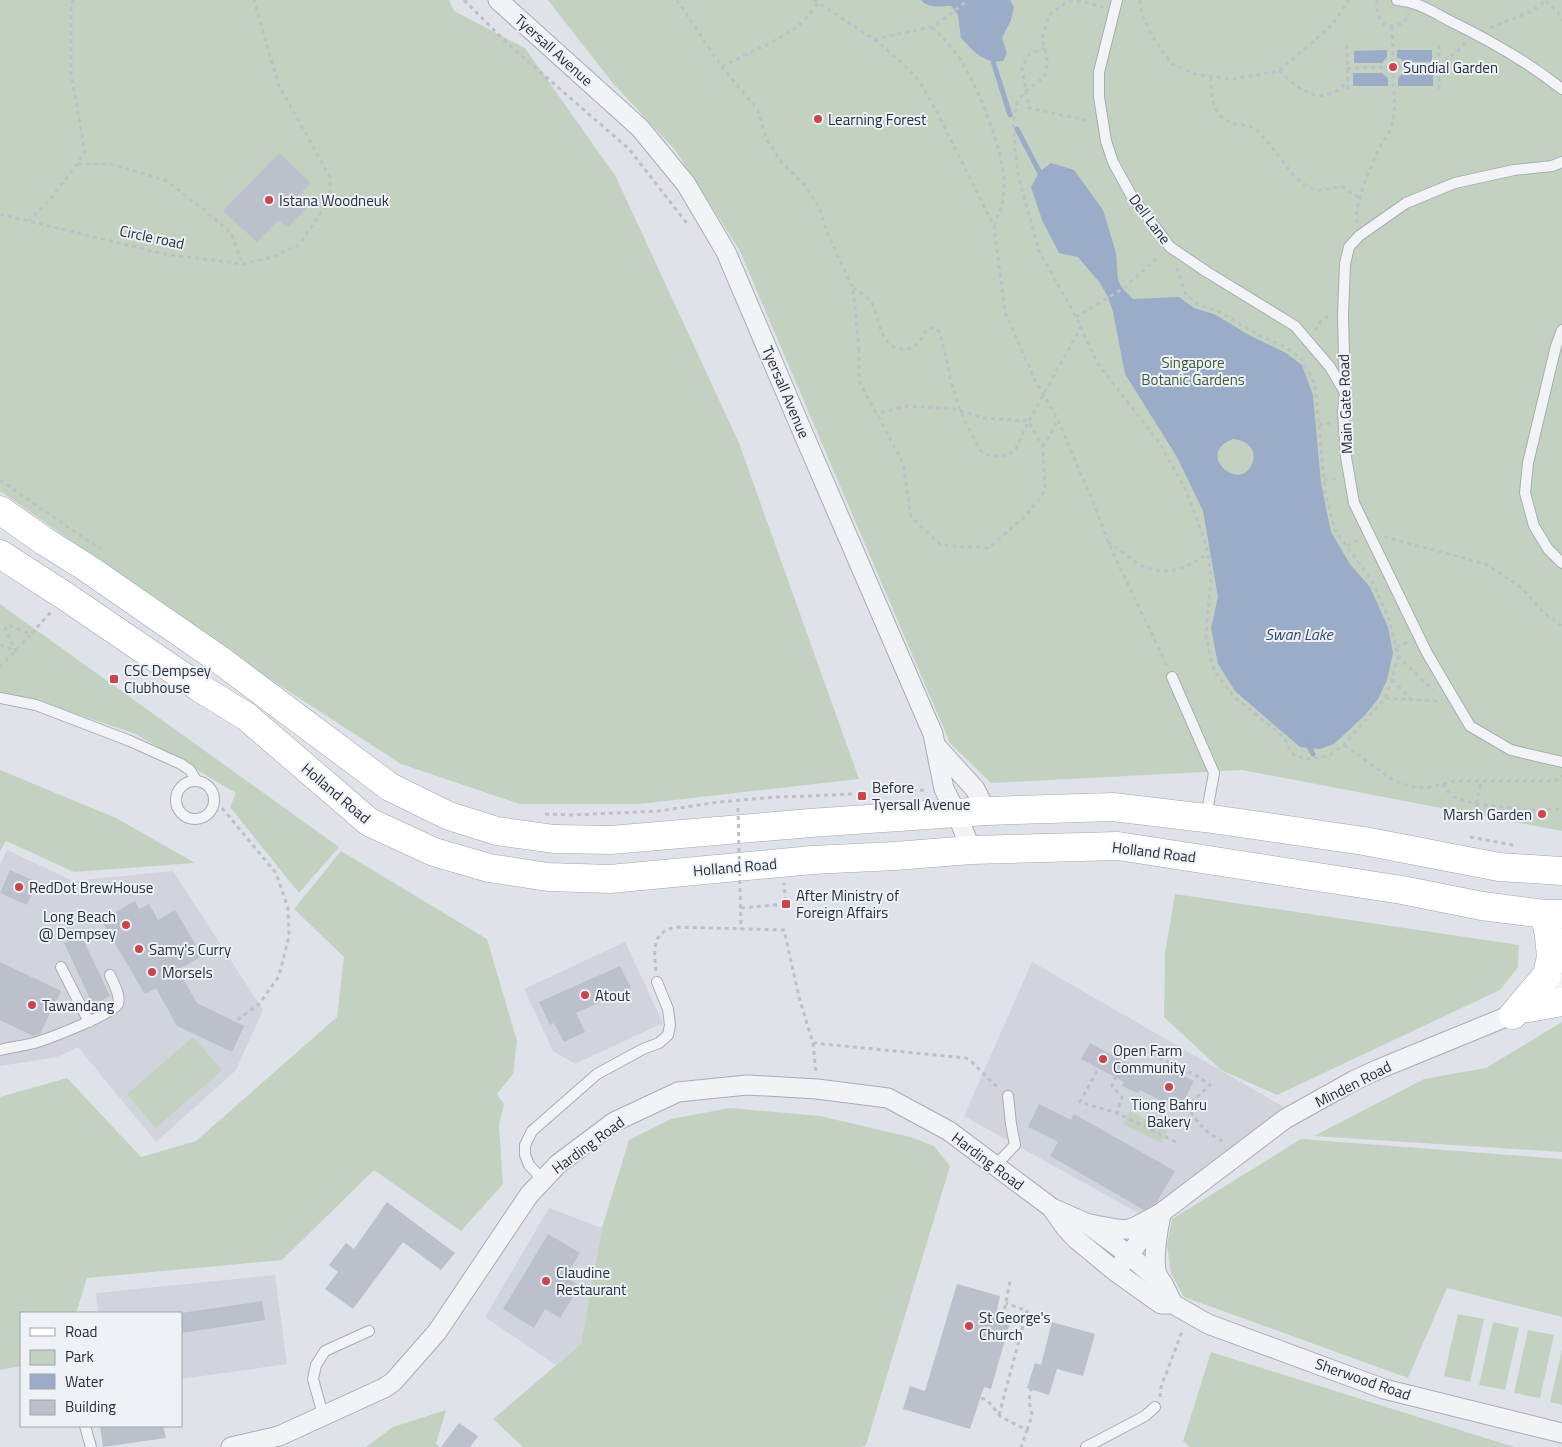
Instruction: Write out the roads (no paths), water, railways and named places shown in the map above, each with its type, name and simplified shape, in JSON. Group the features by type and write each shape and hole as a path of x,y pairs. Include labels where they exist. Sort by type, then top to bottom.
{"main road":[{"path":"0,510 220,660 390,787 448,816 497,831 554,839 610,840 810,823 986,811 1113,807 1364,841 1499,867 1562,871"},
{"path":"32,575 40,559 44,541"},
{"name":"Holland Road","path":"0,554 200,688 248,717 370,822 434,852 489,868 548,877 610,879 812,860 971,850 1118,846 1392,889 1482,906 1553,914"},
{"path":"1521,1012 1547,975 1551,957 1553,914"},
{"path":"1521,1012 1562,1002"}],"street":[{"name":"Tyersall Avenue","path":"498,0 640,128 686,184 726,252 933,734 944,789 971,850"},
{"path":"936,746 975,789 986,811"},
{"name":"Minden Road","path":"1086,1224 1128,1229 1142,1223 1161,1213 1285,1120 1379,1069 1521,1012 1562,984"},
{"name":"Harding Road","path":"231,1447 279,1436 384,1388 393,1382 437,1332 529,1195 558,1164 614,1122 678,1092 747,1085 817,1089 888,1098 949,1131 1052,1208 1086,1224 1129,1255"},
{"name":"Harding Road","path":"1052,1208 1076,1239 1116,1272"},
{"path":"1161,1213 1156,1245 1157,1273 1173,1304"},
{"name":"Minden Road","path":"1116,1272 1161,1213"},
{"path":"1129,1255 1163,1284"},
{"name":"Sherwood Road","path":"1116,1272 1161,1304 1173,1304 1208,1324 1384,1389 1562,1433"}],"lane":[{"name":"Dell Lane","path":"1117,0 1099,72 1099,97 1106,141 1113,162 1131,195 1170,247 1295,326 1330,367 1344,392"},
{"path":"1397,0 1418,4 1476,34 1520,60 1562,89"},
{"name":"Main Gate Road","path":"1562,162 1552,166 1514,170 1455,183 1406,204 1359,236 1350,247 1345,264 1343,316 1343,412 1346,457 1354,503 1427,653 1470,726 1511,750 1562,762"},
{"path":"1562,330 1556,346 1528,462 1525,493 1534,526 1548,549 1562,563"},
{"path":"1172,677 1214,772 1205,818"},
{"path":"0,698 36,705 130,741 181,764 190,770 196,780"},
{"path":"61,967 88,1022"},
{"path":"0,1050 34,1043 88,1022 115,1008 119,998 110,975"},
{"path":"543,1180 529,1165 525,1155 525,1145 532,1131 598,1074 668,1036 670,1025 668,1009 657,982"},
{"path":"995,1166 1015,1145 1008,1096"},
{"path":"323,1415 313,1379 316,1365 325,1350 369,1331"},
{"path":"1086,1447 1145,1416 1157,1406"},
{"path":"85,1427 91,1447"}],"water":[{"path":"921,0 1010,0 1014,7 1011,20 1002,38 1007,53 1003,61 990,60 979,56 961,38 958,15 951,6 931,6"},
{"path":"1387,50 1387,57 1382,63 1354,63 1354,51"},
{"path":"1397,50 1432,50 1432,62 1403,62 1397,58"},
{"path":"1404,72 1433,72 1433,86 1398,86 1398,78"},
{"path":"1353,73 1382,73 1388,78 1388,86 1353,86"},
{"name":"Swan Lake","path":"1051,163 1074,170 1103,210 1116,253 1118,280 1122,288 1133,299 1179,297 1194,308 1214,314 1249,335 1286,353 1302,365 1313,395 1321,483 1331,532 1350,564 1370,587 1388,627 1393,653 1387,680 1378,699 1365,715 1334,744 1320,749 1300,747 1235,691 1218,664 1211,628 1218,597 1203,511 1177,457 1125,374 1113,312 1108,297 1100,283 1078,257 1059,253 1042,220 1031,187 1039,172","holes":["1233,439 1247,444 1254,454 1252,464 1246,472 1238,475 1230,473 1218,461 1218,453 1222,445"]}],"waterway":[{"path":"992,58 1010,115"},
{"path":"1017,129 1042,177"},
{"path":"1307,743 1313,754"}],"place":[{"name":"Sundial Garden","path":"1393,67"},
{"name":"Learning Forest","path":"818,119"},
{"name":"Istana Woodneuk","path":"269,200"},
{"name":"CSC Dempsey Clubhouse","path":"114,679"},
{"name":"Before Tyersall Avenue","path":"862,796"},
{"name":"Marsh Garden","path":"1542,814"},
{"name":"RedDot BrewHouse","path":"19,887"},
{"name":"After Ministry of Foreign Affairs","path":"786,904"},
{"name":"Long Beach @ Dempsey","path":"126,925"},
{"name":"Samy's Curry","path":"139,949"},
{"name":"Morsels","path":"152,972"},
{"name":"Atout","path":"585,995"},
{"name":"Tawandang","path":"32,1005"},
{"name":"Open Farm Community","path":"1103,1059"},
{"name":"Tiong Bahru Bakery","path":"1169,1087"},
{"name":"Claudine Restaurant","path":"546,1281"},
{"name":"St George's Church","path":"969,1326"}],"park label":[{"name":"Singapore Botanic Gardens","path":"1193,370"}]}
